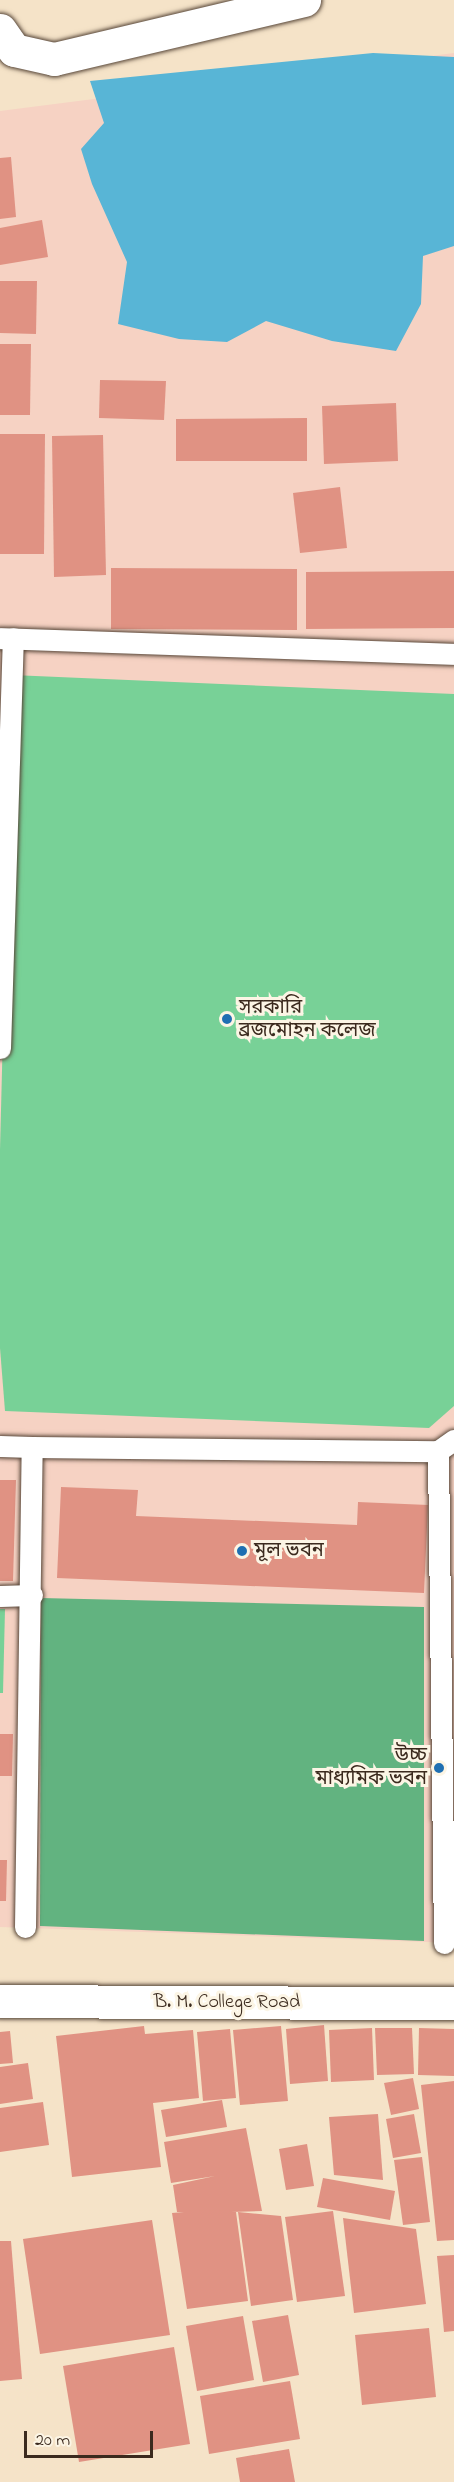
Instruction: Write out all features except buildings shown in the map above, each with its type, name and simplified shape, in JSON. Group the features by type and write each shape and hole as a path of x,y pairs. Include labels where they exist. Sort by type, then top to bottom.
{"main road":[{"path":"0,30 14,50 54,59 304,0"},
{"name":"B. M. College Road","path":"0,2001 454,2003"}],"lane":[{"path":"0,1048 6,638 454,654"},
{"path":"0,1446 446,1446 444,1943"},
{"path":"25,1927 33,1595 32,1447"},
{"path":"0,1596 33,1595"}],"shaded area":[{"name":"সরকারি ব্রজমোহন কলেজ","path":"454,53 454,1943 0,1927 0,111"}],"green space":[{"path":"12,675 454,694 454,1406 429,1428 5,1411 0,1348 0,1150"},
{"path":"41,1598 424,1607 424,1941 40,1926"},
{"path":"0,1609 5,1609 3,1693 0,1693"}],"water":[{"path":"373,53 454,57 454,246 423,256 421,304 396,351 332,341 266,321 227,342 179,339 118,324 127,262 92,184 81,149 104,123 90,81"}],"place":[{"name":"সরকারি ব্রজমোহন কলেজ","path":"227,1019"},
{"name":"মূল ভবন","path":"242,1551"},
{"name":"উচ্চ মাধ্যমিক ভবন","path":"439,1768"}]}
